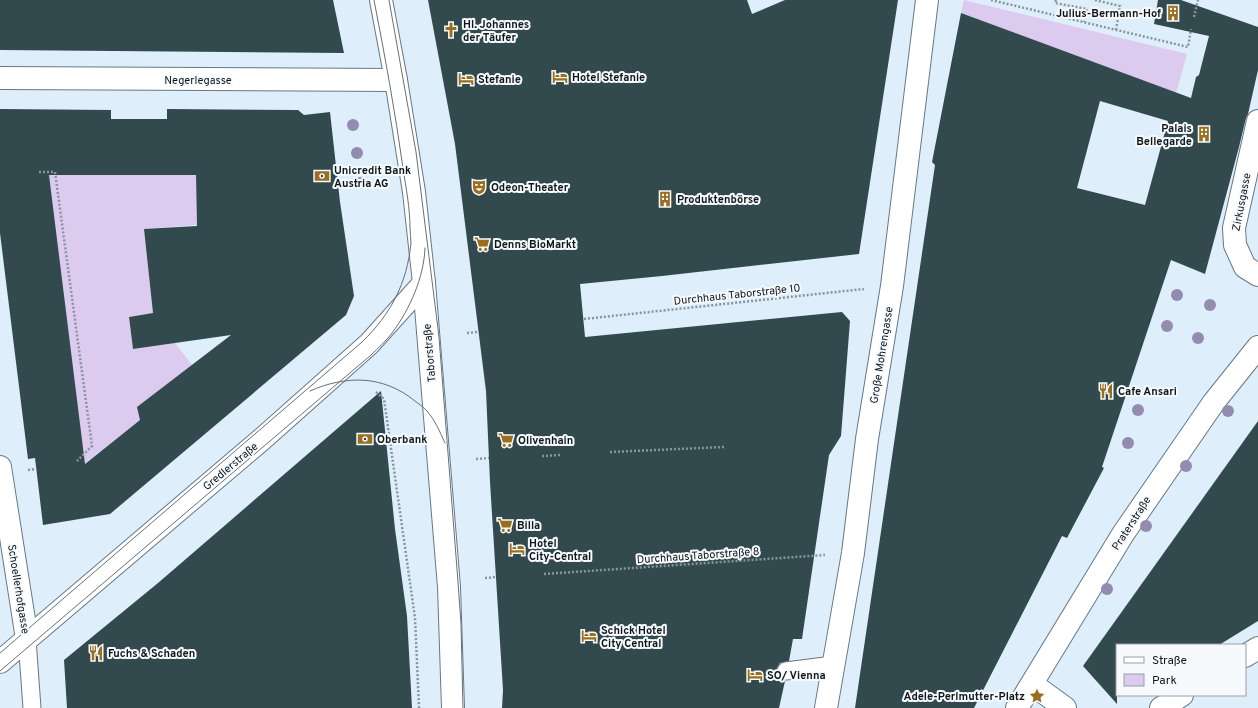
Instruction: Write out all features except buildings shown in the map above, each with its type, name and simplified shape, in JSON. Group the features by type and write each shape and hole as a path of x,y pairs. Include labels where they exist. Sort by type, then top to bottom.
{"street":[{"name":"Taborstraße","path":"381,0 396,80 414,192 424,283 449,587 453,708"},
{"name":"Große Mohrengasse","path":"826,708 853,553 867,439 892,286 927,0"},
{"name":"Negerlegasse","path":"0,78 396,80"},
{"name":"Zirkusgasse","path":"1258,121 1234,228 1235,245 1245,267 1258,275"},
{"name":"Gredlerstraße","path":"0,662 261,440 369,344 424,283"},
{"name":"Praterstraße","path":"1017,708 1123,534 1214,402 1258,347"},
{"name":"Schoellerhofgasse","path":"0,467 27,640"},
{"path":"1246,655 1258,648"},
{"path":"1032,684 1065,708"},
{"path":"1161,708 1180,696"}],"lane":[{"path":"27,640 32,708"},
{"path":"786,672 833,665"}],"path":[{"path":"991,0 1188,47 1191,30"},
{"path":"1056,0 1055,3 1087,9 1084,22"},
{"path":"1095,0 1120,6 1116,30"},
{"path":"1194,17 1198,0"},
{"path":"39,172 55,172 92,446 77,461"},
{"name":"Durchhaus Taborstraße 10","path":"584,319 892,286"},
{"path":"467,333 478,332"},
{"path":"376,392 384,399 415,618 419,708"},
{"path":"610,452 724,447"},
{"path":"542,456 560,455"},
{"path":"476,459 489,458"},
{"name":"Durchhaus Taborstraße 8","path":"544,574 853,553"},
{"path":"485,578 496,577"}],"green space":[{"path":"964,0 1187,54 1176,93 961,13"},
{"path":"38,164 99,175 160,175 196,165 197,225 144,229 153,313 129,317 133,349 175,343 192,365 140,420 85,463 78,466"}],"tram line":[{"path":"0,653 362,342 381,320 396,297 406,271 409,258 411,241 409,206 390,84 374,0"},
{"path":"389,0 416,152 439,337 461,624 463,708"},
{"path":"0,671 371,355 390,336 405,314 419,281 425,248"},
{"path":"310,391 337,382 351,380 364,380 390,386 403,392 427,411 435,422 445,443"}],"place":[{"name":"Julius-Bermann-Hof","path":"1173,13"},
{"name":"Hl. Johannes der Täufer","path":"451,30"},
{"name":"Hotel Stefanie","path":"560,77"},
{"name":"Stefanie","path":"466,79"},
{"name":"Palais Bellegarde","path":"1204,134"},
{"name":"Unicredit Bank Austria AG","path":"322,176"},
{"name":"Odeon-Theater","path":"479,187"},
{"name":"Produktenbörse","path":"665,199"},
{"name":"Denns BioMarkt","path":"482,244"},
{"name":"Cafe Ansari","path":"1106,391"},
{"name":"Oberbank","path":"365,439"},
{"name":"Olivenhain","path":"506,440"},
{"name":"Billa","path":"505,525"},
{"name":"Hotel City-Central","path":"517,549"},
{"name":"Schick Hotel City Central","path":"589,636"},
{"name":"Fuchs & Schaden","path":"96,653"},
{"name":"SO/ Vienna","path":"755,675"},
{"name":"Adele-Perlmutter-Platz","path":"1037,696"}]}
